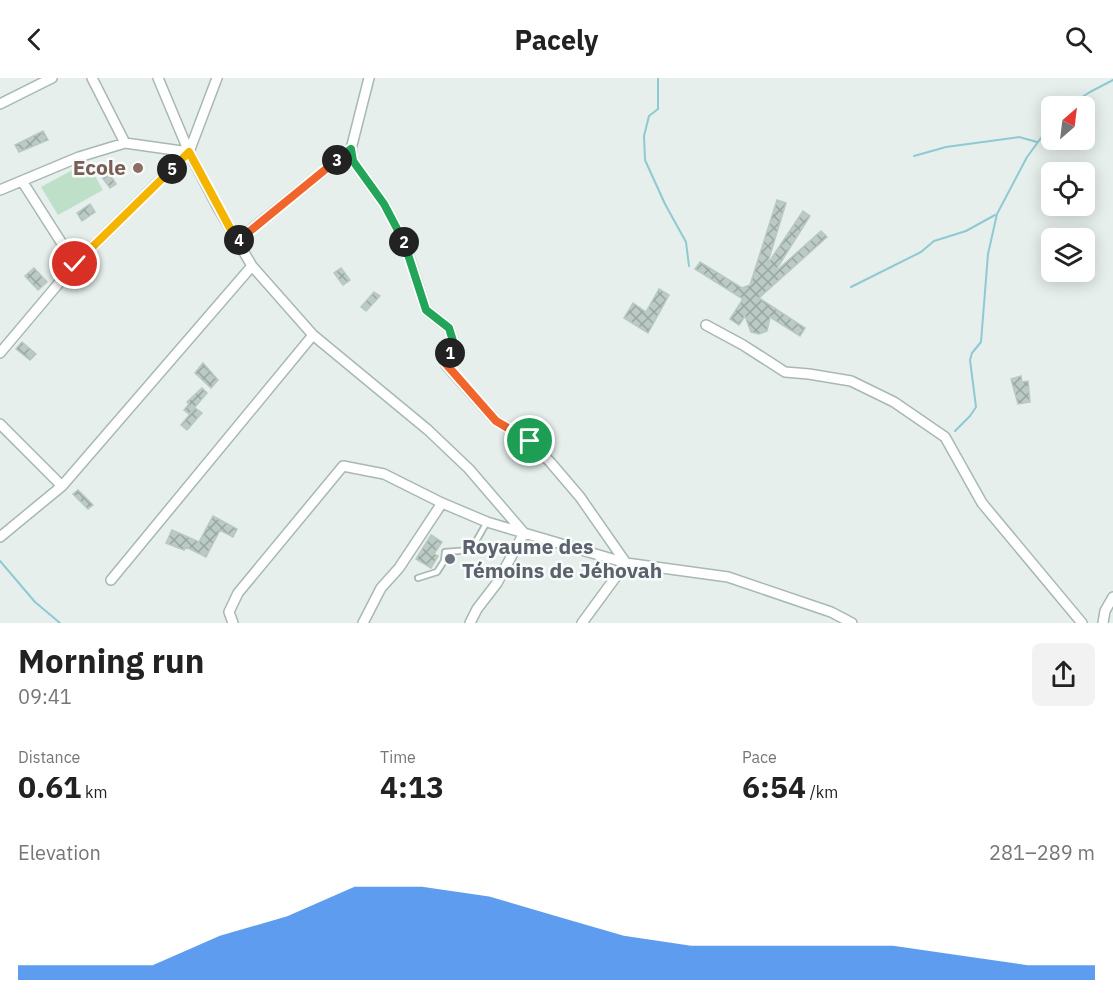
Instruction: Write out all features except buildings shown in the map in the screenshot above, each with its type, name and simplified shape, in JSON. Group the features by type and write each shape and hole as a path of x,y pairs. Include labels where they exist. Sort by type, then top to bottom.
{"street":[{"path":"0,104 52,78"},
{"path":"92,78 125,143"},
{"path":"158,78 189,152 252,266 313,335 436,438 469,469 524,533"},
{"path":"0,353 75,264 189,152 217,78"},
{"path":"369,78 351,149 353,161 384,204 405,244 426,310 449,328 453,341 446,364 496,421 530,441 551,463 580,497 626,563"},
{"path":"0,190 79,157 125,143 189,152"},
{"path":"237,241 351,149"},
{"path":"22,180 75,264"},
{"path":"0,537 62,486 252,266"},
{"path":"706,325 785,372 851,381 894,402 945,437 982,503 1082,623"},
{"path":"111,580 313,335"},
{"path":"0,424 62,486"},
{"path":"233,623 229,612 238,593 343,466 384,474 487,522 626,563 728,577 831,612 852,623"},
{"path":"363,623 381,588 399,568 442,503"},
{"path":"470,623 477,609 497,583 524,533"},
{"path":"582,623 626,563"},
{"path":"1103,623 1105,611 1113,597"}],"lane":[{"path":"418,578 437,572 444,561 444,552 471,550 487,522"}],"green space":[{"path":"87,162 103,190 58,215 41,187"}],"waterway":[{"path":"658,78 658,109 649,116 644,136 645,160 686,242 689,266"},
{"path":"1084,96 1113,80"},
{"path":"914,156 946,147 1019,137 1037,142"},
{"path":"955,431 976,407 970,360 972,353 981,342 988,254 997,214 1027,157 1041,138"},
{"path":"851,287 921,252 934,241 966,231 995,215"},
{"path":"0,561 35,602 60,623"}],"place":[{"name":"Ecole","path":"138,168"},
{"name":"Royaume des Témoins de Jéhovah","path":"450,559"}],"route":[{"path":"75,264 189,152 237,241 351,149 353,161 384,204 405,244 426,310 449,328 453,341 446,364 496,421 530,441"}]}
